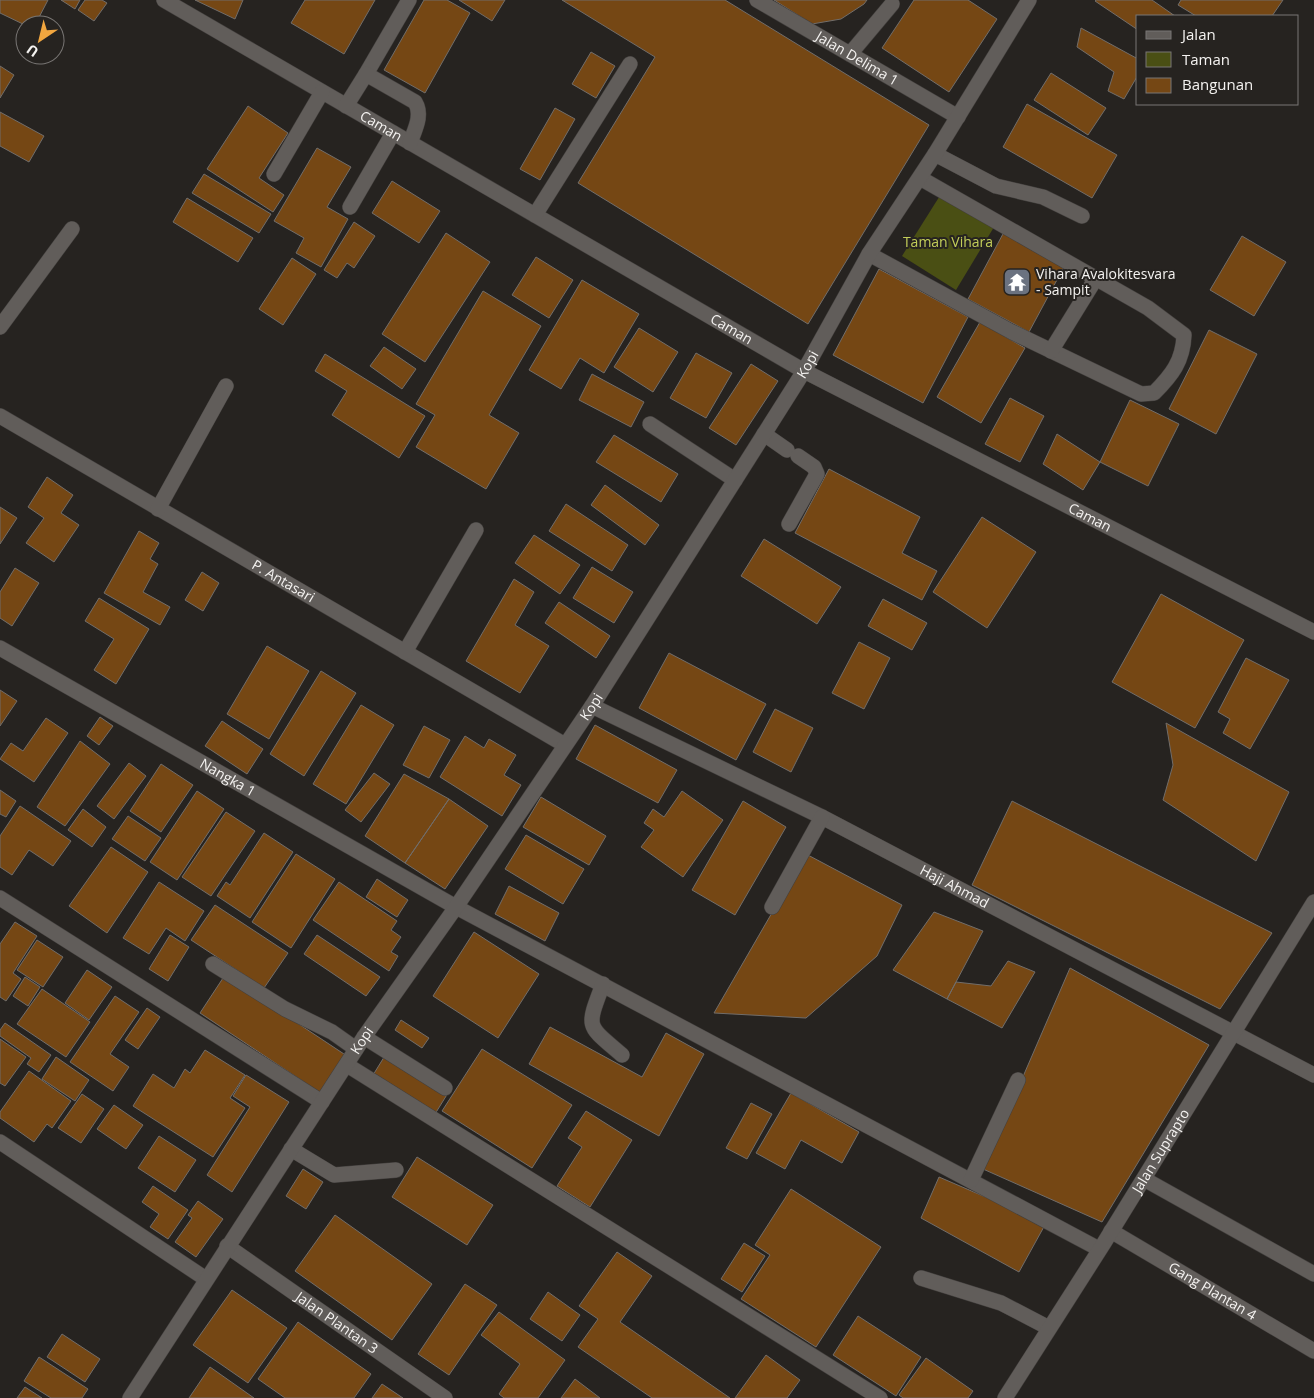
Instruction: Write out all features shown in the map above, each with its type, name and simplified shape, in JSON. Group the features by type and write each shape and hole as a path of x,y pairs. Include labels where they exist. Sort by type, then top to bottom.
{"street":[{"name":"Caman","path":"164,0 804,371 1314,632"},
{"path":"346,106 409,0"},
{"name":"Jalan Delima 1","path":"757,0 958,117"},
{"name":"Kopi","path":"130,1398 360,1043 592,706 804,371 869,254 920,178 1029,0"},
{"path":"850,54 892,4"},
{"path":"536,215 630,64"},
{"path":"366,74 415,102 419,110 410,143"},
{"path":"274,174 322,92"},
{"path":"350,208 393,133"},
{"path":"935,154 996,186 1043,196 1082,216"},
{"path":"869,254 1012,332 1141,394 1154,393 1167,380 1183,353 1184,335 1148,308 920,178"},
{"path":"0,327 72,229"},
{"path":"1051,351 1096,278"},
{"path":"158,509 226,386"},
{"name":"P. Antasari","path":"0,416 566,745"},
{"path":"650,424 735,480"},
{"path":"764,434 814,466 816,474 789,524"},
{"path":"405,652 476,530"},
{"name":"Nangka 1","path":"0,648 456,906 1100,1249"},
{"name":"Haji Ahmad","path":"592,706 822,817 1314,1075"},
{"path":"772,907 822,817"},
{"path":"0,898 322,1102"},
{"name":"Jalan Suprapto","path":"1005,1398 1100,1249 1314,902"},
{"path":"213,964 285,1009 332,1032 360,1043 445,1088"},
{"path":"602,984 591,1017 594,1031 622,1055"},
{"path":"346,1065 880,1398"},
{"path":"971,1180 1018,1080"},
{"path":"0,1142 206,1279"},
{"path":"291,1149 334,1174 396,1170"},
{"path":"1144,1178 1314,1274"},
{"name":"Gang Plantan 4","path":"1111,1231 1314,1351"},
{"name":"Jalan Plantan 3","path":"228,1246 445,1398"},
{"path":"921,1278 1001,1303 1049,1328"}],"green space":[{"name":"Taman Vihara","path":"941,194 994,227 956,290 902,256"}],"building":[{"path":"0,0 48,0 40,15 15,15 15,20 0,13"},
{"path":"61,0 80,0 75,9"},
{"path":"85,0 102,0 107,3 94,21 78,10"},
{"path":"195,0 243,0 235,19"},
{"path":"305,0 375,0 344,54 291,23"},
{"path":"424,0 447,0 470,13 425,93 384,70"},
{"path":"459,0 505,0 492,21"},
{"path":"562,0 725,0 929,125 808,324 578,183 655,57"},
{"path":"774,0 867,0 841,19 812,24"},
{"path":"914,0 968,0 997,19 949,92 882,48"},
{"path":"1152,0 1174,15 1136,15 1136,29 1095,1"},
{"path":"1181,0 1283,0 1273,15 1194,15 1178,5"},
{"path":"1081,28 1136,58 1136,78 1124,99 1108,91 1114,72 1077,47"},
{"path":"591,52 615,66 596,98 572,84"},
{"path":"0,66 14,75 0,98"},
{"path":"1051,73 1106,108 1088,135 1034,100"},
{"path":"1027,104 1117,155 1092,198 1003,147"},
{"path":"248,106 288,133 259,178 284,195 273,212 207,169"},
{"path":"555,108 575,119 540,180 520,169"},
{"path":"0,112 44,136 29,162 0,146"},
{"path":"317,148 351,167 327,207 348,219 321,267 296,253 304,238 274,221"},
{"path":"204,174 271,214 259,233 192,193"},
{"path":"392,181 440,211 419,243 372,213"},
{"path":"187,198 253,238 238,262 173,222"},
{"path":"354,222 375,236 354,268 347,263 337,278 324,270"},
{"name":"Vihara Avalokitesvara - Sampit","path":"1004,232 1065,265 1029,332 968,299"},
{"path":"446,233 490,262 425,362 382,334"},
{"path":"1242,236 1286,262 1254,316 1210,290"},
{"path":"536,257 573,280 549,318 512,295"},
{"path":"292,258 316,274 283,325 259,309"},
{"path":"879,269 968,317 923,403 833,355"},
{"path":"582,280 639,314 604,373 580,358 561,389 529,370"},
{"path":"483,291 541,326 489,415 519,433 486,489 416,447 435,415 416,404"},
{"path":"980,322 1025,348 981,423 937,397"},
{"path":"639,328 678,352 653,392 614,367"},
{"path":"1209,330 1257,354 1216,434 1169,409"},
{"path":"384,347 416,369 402,389 370,366"},
{"path":"696,353 732,373 706,418 670,398"},
{"path":"325,354 425,416 399,458 332,415 347,391 315,371"},
{"path":"751,364 778,381 736,445 709,428"},
{"path":"592,374 644,402 631,427 579,400"},
{"path":"1010,398 1044,416 1020,462 985,444"},
{"path":"1130,400 1179,424 1148,486 1100,462"},
{"path":"1057,434 1100,462 1083,490 1043,464"},
{"path":"614,435 678,474 661,502 596,462"},
{"path":"829,469 920,517 902,553 937,571 922,600 795,533"},
{"path":"47,477 73,495 61,513 79,525 54,562 26,543 44,518 28,507"},
{"path":"605,485 659,525 645,545 591,505"},
{"path":"566,504 628,545 612,571 549,531"},
{"path":"0,507 17,518 0,544"},
{"path":"982,517 1036,552 987,628 933,592"},
{"path":"139,531 159,543 150,559 158,564 143,592 170,607 160,625 104,593"},
{"path":"534,535 580,565 560,594 515,563"},
{"path":"764,539 841,587 817,624 741,576"},
{"path":"592,567 633,592 614,623 573,598"},
{"path":"15,568 39,583 12,626 0,618 0,592"},
{"path":"202,572 219,583 203,611 185,600"},
{"path":"514,579 534,592 515,625 549,646 520,693 466,661"},
{"path":"1161,594 1244,640 1195,728 1112,682"},
{"path":"99,598 149,629 116,684 94,670 114,639 85,621"},
{"path":"883,599 927,623 912,650 868,626"},
{"path":"559,602 610,636 596,658 545,623"},
{"path":"859,642 890,658 864,709 832,693"},
{"path":"267,646 309,671 269,739 227,714"},
{"path":"669,653 766,704 736,760 639,708"},
{"path":"1246,658 1289,680 1250,749 1223,733 1230,719 1218,712"},
{"path":"321,671 356,693 304,776 270,754"},
{"path":"0,690 17,701 0,726"},
{"path":"361,705 394,725 346,804 313,784"},
{"path":"775,709 813,728 791,772 753,752"},
{"path":"100,717 113,726 99,745 87,736"},
{"path":"46,718 68,733 34,782 0,759 11,743 23,751"},
{"path":"222,721 263,749 247,774 205,746"},
{"path":"1166,723 1289,792 1256,861 1163,800 1173,765"},
{"path":"595,725 677,770 658,803 576,759"},
{"path":"424,726 450,740 429,778 403,765"},
{"path":"465,736 484,748 489,739 516,755 504,775 521,785 502,816 440,777"},
{"path":"80,741 110,764 65,826 37,807"},
{"path":"129,763 146,776 114,819 97,806"},
{"path":"161,764 193,785 161,832 130,811"},
{"path":"374,773 390,784 361,822 345,810"},
{"path":"404,774 449,799 405,863 365,836"},
{"path":"0,790 16,801 6,817 0,814"},
{"path":"197,791 224,809 177,880 150,862"},
{"path":"682,791 723,820 683,877 641,847 654,830 644,823 653,809 664,817"},
{"path":"541,797 606,836 589,865 523,827"},
{"path":"449,799 488,826 445,889 405,863"},
{"path":"743,801 786,827 735,915 692,890"},
{"path":"1012,801 1272,933 1220,1009 972,885"},
{"path":"20,806 71,841 53,866 29,850 12,875 0,867 0,836"},
{"path":"83,809 106,827 92,847 68,830"},
{"path":"226,812 255,831 211,896 182,877"},
{"path":"128,816 161,838 145,861 112,839"},
{"path":"264,833 293,852 250,918 217,896 226,882 230,885"},
{"path":"526,835 584,869 563,904 505,869"},
{"path":"111,847 148,872 107,933 69,906"},
{"path":"296,854 335,879 291,948 252,922"},
{"path":"806,854 902,905 877,956 806,1018 714,1013"},
{"path":"377,879 408,900 397,917 366,897"},
{"path":"159,882 204,911 185,941 166,928 149,954 123,938"},
{"path":"339,882 397,921 391,930 401,937 391,952 398,956 389,971 313,920"},
{"path":"509,886 559,913 545,941 495,914"},
{"path":"215,905 288,953 264,988 191,940"},
{"path":"934,912 983,931 947,999 893,970"},
{"path":"15,922 37,936 13,973 21,979 6,1001 0,997 0,944"},
{"path":"474,932 539,974 498,1038 433,996"},
{"path":"170,935 189,947 168,981 149,969"},
{"path":"317,935 380,977 366,996 304,954"},
{"path":"37,940 63,957 43,987 17,970"},
{"path":"1008,961 1035,972 1002,1028 947,999 956,982 991,986"},
{"path":"1070,968 1209,1045 1102,1222 983,1169"},
{"path":"87,970 112,987 89,1020 65,1003"},
{"path":"225,975 347,1056 322,1094 200,1013"},
{"path":"25,977 40,987 28,1006 13,996"},
{"path":"42,989 90,1022 66,1057 17,1024"},
{"path":"115,996 139,1012 110,1054 129,1067 113,1091 70,1062"},
{"path":"147,1008 160,1017 138,1049 125,1040"},
{"path":"401,1020 429,1038 422,1048 395,1030"},
{"path":"5,1023 51,1055 39,1072 27,1064 31,1058 0,1036 0,1030"},
{"path":"550,1027 642,1077 666,1033 704,1054 659,1136 529,1064"},
{"path":"0,1039 26,1057 5,1086 0,1083"},
{"path":"482,1049 572,1105 532,1168 442,1111"},
{"path":"205,1050 245,1075 230,1098 245,1108 213,1157 133,1106 153,1074 174,1088 185,1069 190,1073"},
{"path":"386,1054 448,1093 435,1114 373,1075"},
{"path":"56,1057 89,1080 75,1101 42,1079"},
{"path":"29,1071 71,1101 52,1128 47,1124 34,1142 0,1118 0,1112"},
{"path":"246,1075 289,1102 232,1192 207,1175 250,1107 233,1096"},
{"path":"791,1093 859,1132 842,1163 801,1140 785,1169 756,1153"},
{"path":"82,1094 104,1109 81,1143 58,1128"},
{"path":"751,1103 772,1114 747,1159 726,1148"},
{"path":"114,1105 143,1125 126,1149 97,1129"},
{"path":"586,1111 632,1140 590,1207 557,1186 582,1147 568,1138"},
{"path":"159,1136 196,1160 175,1192 138,1168"},
{"path":"417,1157 493,1205 467,1245 392,1197"},
{"path":"303,1169 323,1182 306,1209 286,1196"},
{"path":"939,1177 1046,1223 1019,1272 921,1218"},
{"path":"153,1186 188,1210 168,1239 150,1227 159,1214 142,1202"},
{"path":"791,1189 881,1247 816,1347 741,1299 770,1255 755,1245"},
{"path":"198,1201 223,1219 196,1257 175,1242 192,1218 188,1215"},
{"path":"335,1215 432,1284 392,1340 295,1271"},
{"path":"744,1243 765,1256 742,1292 721,1279"},
{"path":"617,1252 652,1276 620,1322 730,1398 652,1398 578,1347 598,1319 579,1306"},
{"path":"465,1284 497,1305 449,1375 418,1354"},
{"path":"232,1290 287,1328 248,1383 193,1345"},
{"path":"548,1292 580,1315 562,1341 530,1319"},
{"path":"499,1312 565,1360 538,1398 504,1398 499,1394 520,1364 481,1335"},
{"path":"858,1316 921,1357 896,1396 833,1355"},
{"path":"298,1322 371,1374 354,1398 285,1398 258,1379"},
{"path":"62,1334 100,1359 85,1382 47,1357"},
{"path":"766,1355 800,1380 787,1398 735,1398"},
{"path":"39,1357 88,1389 82,1398 51,1398 24,1381"},
{"path":"926,1358 973,1391 968,1398 903,1398 899,1395"},
{"path":"210,1367 254,1398 189,1398"},
{"path":"575,1379 600,1398 561,1398"},
{"path":"382,1384 403,1398 372,1398"},
{"path":"25,1387 42,1398 17,1398"}],"place":[{"name":"Vihara Avalokitesvara - Sampit","path":"1017,282"}]}
